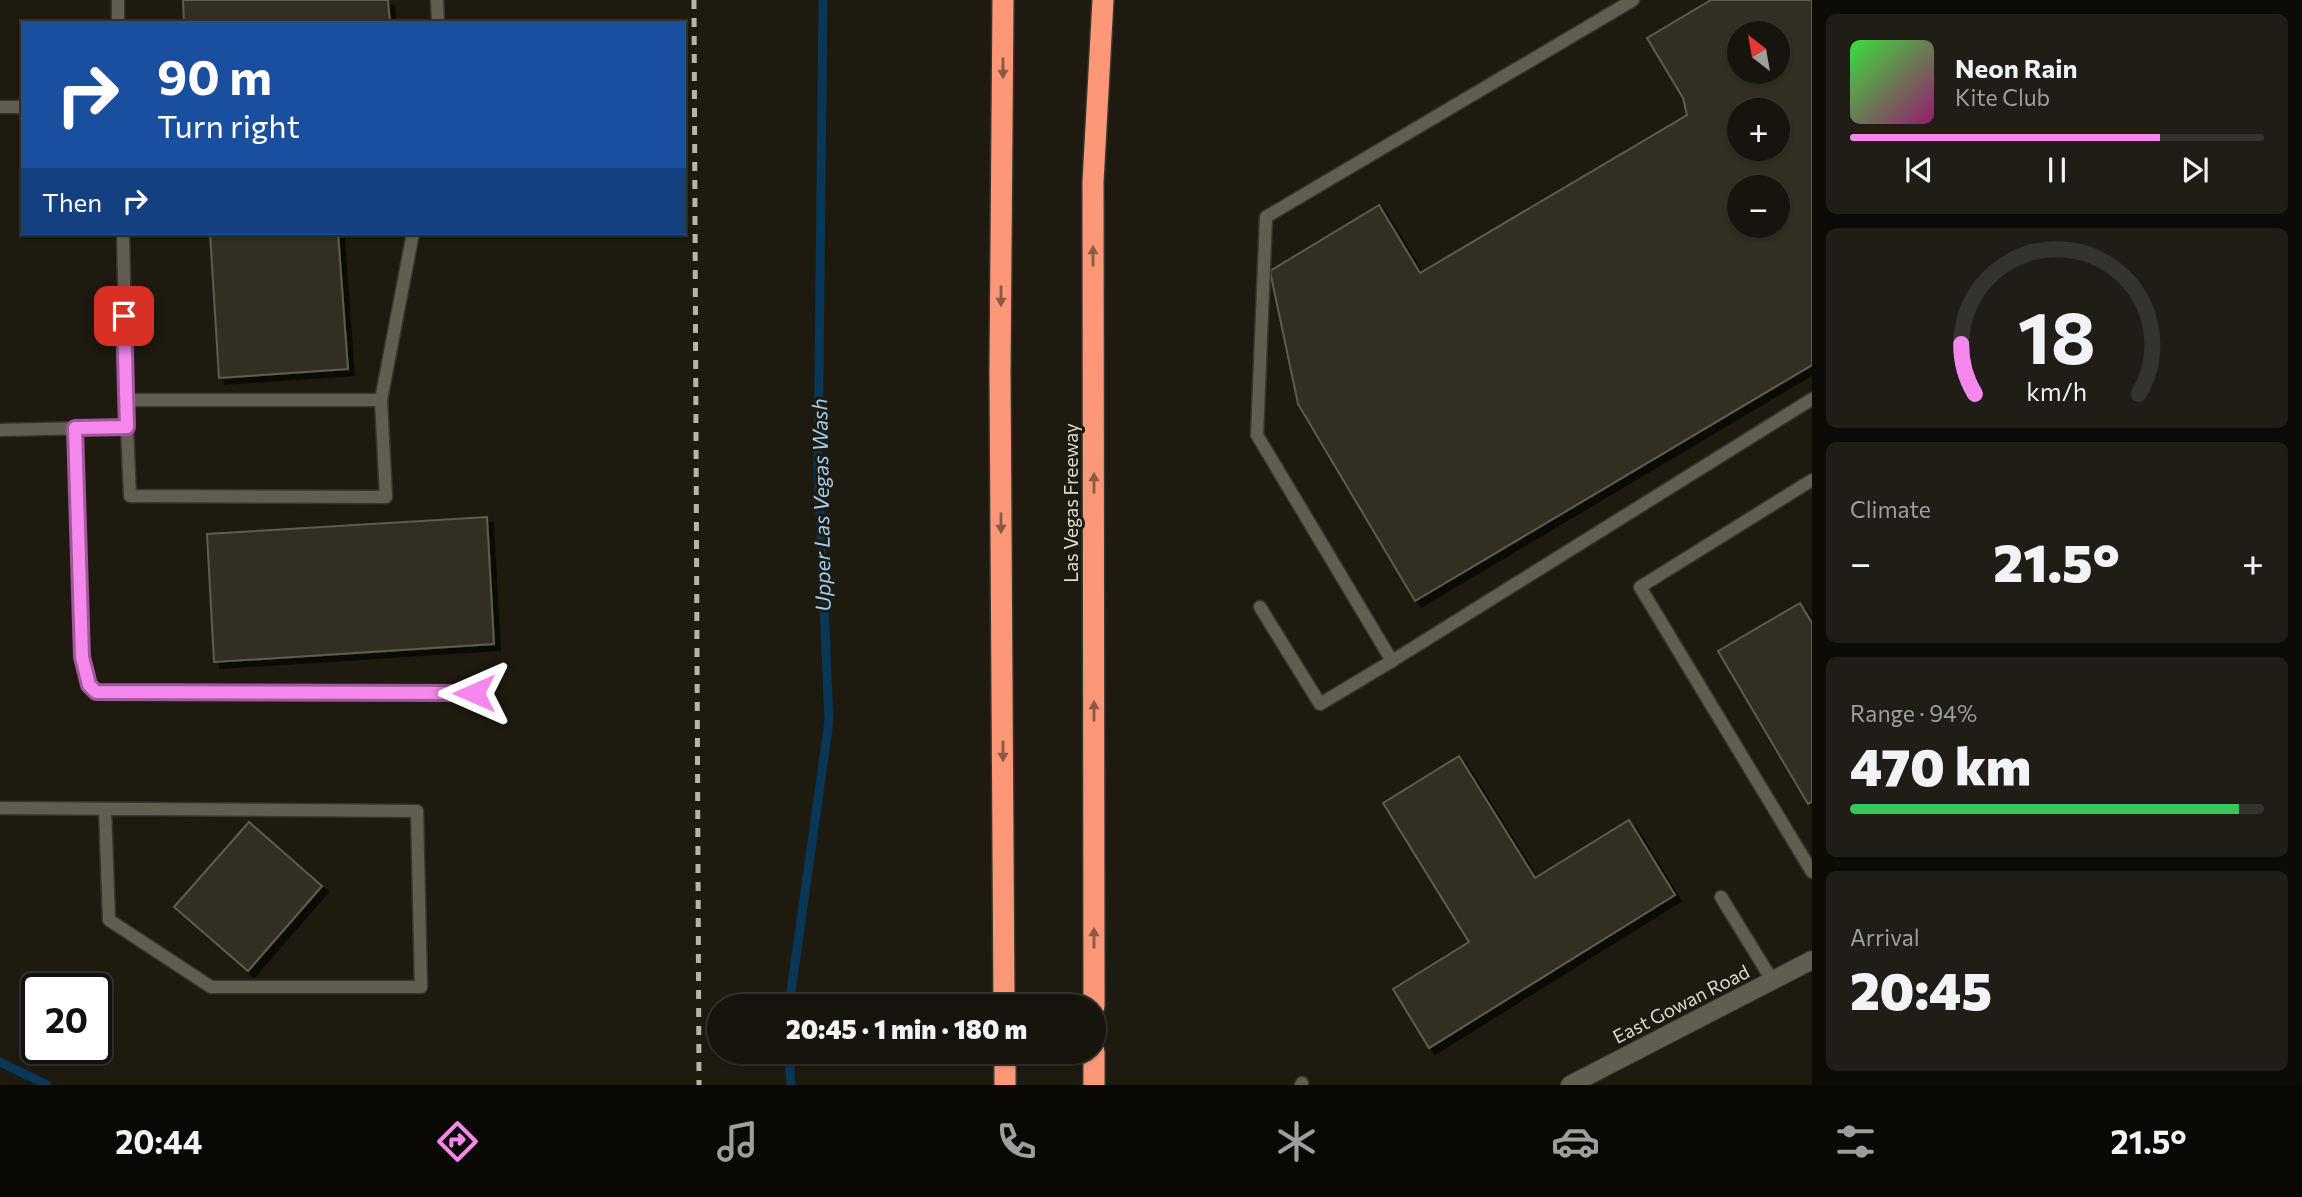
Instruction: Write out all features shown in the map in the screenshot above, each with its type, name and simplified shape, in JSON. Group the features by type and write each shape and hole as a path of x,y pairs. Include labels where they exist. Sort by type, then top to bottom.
{"highway":[{"path":"1003,0 1000,373 1004,994"},
{"name":"Las Vegas Freeway","path":"1094,994 1093,181 1103,0"},
{"path":"1005,1064 1005,1085"},
{"path":"1094,1064 1094,1085"}],"street":[{"name":"East Gowan Road","path":"1570,1085 1812,960"}],"lane":[{"path":"118,0 118,21"},
{"path":"437,0 438,21"},
{"path":"1392,661 1257,435 1266,217 1633,0"},
{"path":"0,107 21,107"},
{"path":"123,235 130,496 386,497 381,400 413,235"},
{"path":"1260,607 1320,704 1812,399"},
{"path":"126,400 381,400"},
{"path":"0,430 127,427"},
{"path":"75,428 82,657 89,685 96,692 474,693"},
{"path":"1812,480 1640,587 1812,872"},
{"path":"0,808 417,811 421,987 211,987 109,920 105,809"},
{"path":"1721,897 1772,980"}],"building":[{"path":"183,0 388,0 390,21 184,21"},
{"path":"1711,0 1812,0 1812,365 1415,601 1298,404 1270,271 1379,205 1420,273 1687,115 1683,98 1647,38"},
{"path":"210,235 338,235 348,369 219,378"},
{"path":"487,517 494,644 214,662 207,534"},
{"path":"1800,603 1812,623 1812,802 1808,804 1718,651"},
{"path":"1459,756 1535,878 1629,820 1675,895 1429,1048 1393,989 1469,942 1383,803"},
{"path":"249,822 322,886 248,971 174,907"}],"waterway":[{"name":"Upper Las Vegas Wash","path":"791,994 829,721 818,467 823,0"},
{"path":"0,1062 47,1085"},
{"name":"Upper Las Vegas Wash","path":"790,1064 791,1085"}],"railway":[{"path":"694,0 699,1085"}],"route":[{"path":"124,316 127,427 75,428 82,657 89,685 96,692 474,693"}]}
